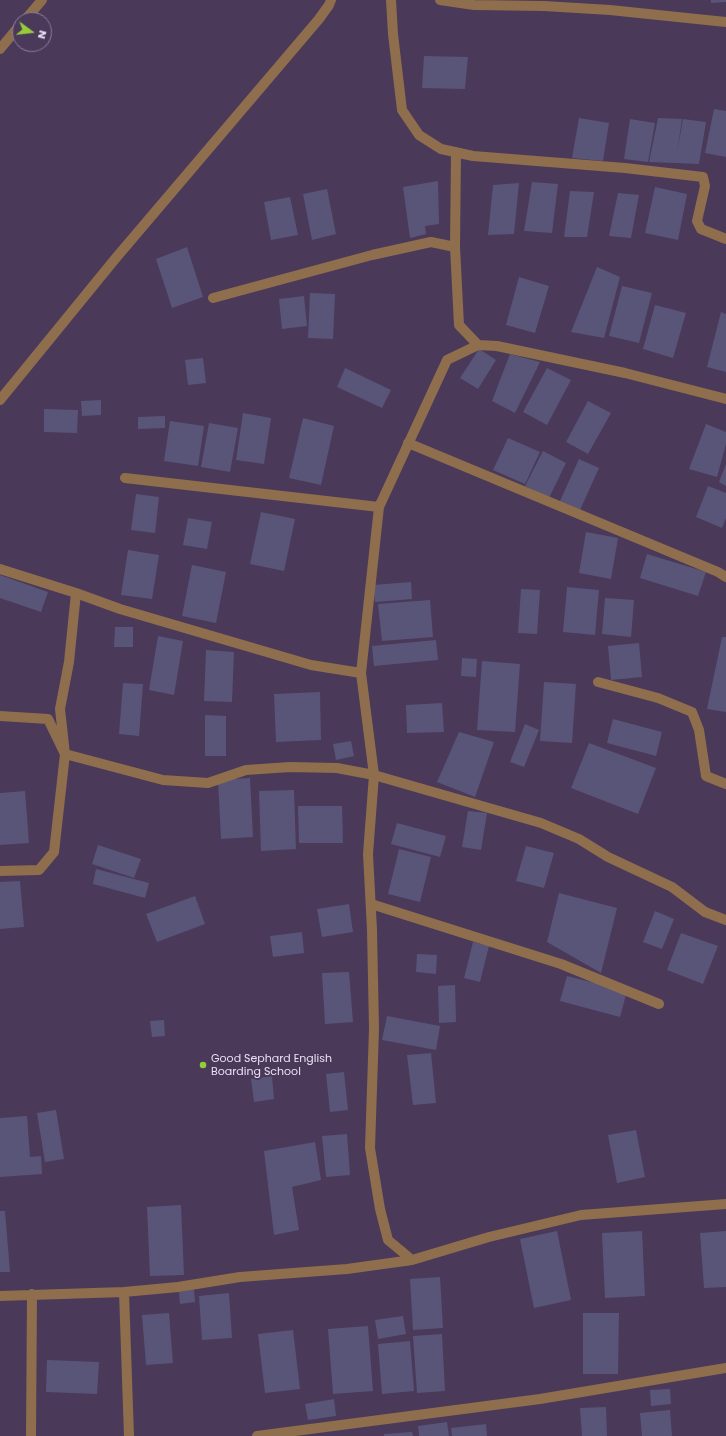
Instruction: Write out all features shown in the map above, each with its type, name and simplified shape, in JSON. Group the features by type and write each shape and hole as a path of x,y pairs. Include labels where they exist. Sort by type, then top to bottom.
{"street":[{"path":"32,12 42,0"},
{"path":"0,400 115,259 319,20 331,0"},
{"path":"391,0 393,34 402,110 419,135 441,149 473,156 625,168 703,177 705,186 697,221 701,229 726,239"},
{"path":"440,0 474,5 544,6 610,10 726,22"},
{"path":"0,49 12,35"},
{"path":"456,152 455,246 459,325 478,344"},
{"path":"213,298 380,253 431,242 455,246"},
{"path":"412,1260 388,1240 380,1210 370,1148 374,1029 371,904 368,854 374,776 361,673 379,507 447,360 478,344 497,346 625,373 726,398"},
{"path":"408,444 718,572 726,577"},
{"path":"125,478 379,507"},
{"path":"0,569 76,593 120,609 311,665 361,673"},
{"path":"0,870 39,870 54,852 65,754 60,709 69,662 76,593"},
{"path":"598,682 658,698 692,712 700,730 706,776 726,784"},
{"path":"0,716 48,719 65,754"},
{"path":"65,754 85,758 163,780 208,783 246,770 290,767 337,768 374,776 541,823 579,839 608,857 672,887 705,912 726,920"},
{"path":"371,904 561,964 659,1004"},
{"path":"0,1296 124,1292 178,1287 240,1278 347,1269 412,1260 489,1237 581,1215 726,1204"},
{"path":"124,1292 129,1436"},
{"path":"31,1436 32,1294"},
{"path":"257,1436 540,1399 726,1368"}],"building":[{"path":"711,0 726,0 726,2 711,3"},
{"path":"424,56 468,57 465,89 422,88"},
{"path":"714,109 726,111 726,157 705,153"},
{"path":"579,118 609,123 603,161 572,158"},
{"path":"658,118 682,119 677,153 683,119 706,122 699,164 649,162"},
{"path":"630,119 655,123 648,162 624,159"},
{"path":"438,181 439,224 425,226 426,234 410,238 403,187"},
{"path":"532,182 558,184 552,233 524,231"},
{"path":"519,183 514,234 488,235 493,185"},
{"path":"655,187 687,194 678,240 645,233"},
{"path":"327,189 336,234 312,240 303,194"},
{"path":"570,191 594,192 587,237 564,237"},
{"path":"618,193 639,195 631,238 609,236"},
{"path":"290,197 298,235 271,240 264,202"},
{"path":"187,247 203,297 172,308 156,259"},
{"path":"597,267 620,277 604,338 571,332"},
{"path":"519,277 549,286 535,333 506,325"},
{"path":"622,286 652,293 639,343 609,336"},
{"path":"310,293 335,294 333,339 308,338"},
{"path":"304,296 307,326 282,329 279,299"},
{"path":"655,305 686,313 673,358 643,349"},
{"path":"721,312 726,314 726,372 707,367"},
{"path":"479,349 496,360 478,389 460,378"},
{"path":"510,354 540,362 515,413 492,401"},
{"path":"203,358 206,383 188,385 185,360"},
{"path":"345,368 391,390 382,408 337,387"},
{"path":"547,368 571,380 547,425 523,412"},
{"path":"101,400 101,415 82,416 81,401"},
{"path":"588,401 611,413 588,454 566,442"},
{"path":"44,409 78,410 77,433 44,432"},
{"path":"243,413 271,418 264,464 236,460"},
{"path":"165,416 165,428 138,429 138,417"},
{"path":"303,418 334,426 321,485 289,478"},
{"path":"170,421 204,426 198,466 164,461"},
{"path":"209,423 238,428 230,472 201,467"},
{"path":"706,424 726,432 726,444 717,477 689,469"},
{"path":"508,438 540,452 525,484 493,470"},
{"path":"543,451 566,463 549,498 525,486"},
{"path":"579,459 599,468 580,510 560,501"},
{"path":"726,464 726,486 719,482"},
{"path":"708,486 726,493 726,518 722,528 696,517"},
{"path":"136,494 159,497 155,533 131,530"},
{"path":"261,512 295,519 284,571 250,564"},
{"path":"188,518 212,522 207,549 183,545"},
{"path":"586,532 618,538 611,579 579,573"},
{"path":"128,550 159,555 152,599 121,595"},
{"path":"647,554 706,572 698,596 640,578"},
{"path":"192,565 226,572 216,623 182,616"},
{"path":"0,575 48,592 41,612 0,598"},
{"path":"411,582 412,599 375,602 373,585"},
{"path":"567,587 599,590 595,635 563,632"},
{"path":"521,589 540,590 537,634 518,633"},
{"path":"605,598 634,600 631,637 602,634"},
{"path":"430,600 433,637 382,641 378,604"},
{"path":"115,627 133,627 133,647 114,647"},
{"path":"158,636 183,641 174,695 149,690"},
{"path":"722,637 726,637 726,712 707,709"},
{"path":"436,640 438,660 374,666 372,646"},
{"path":"639,643 642,677 611,680 608,646"},
{"path":"206,650 234,652 232,702 204,701"},
{"path":"462,658 477,659 476,677 461,676"},
{"path":"482,661 520,664 515,732 477,730"},
{"path":"544,682 576,684 572,743 540,741"},
{"path":"123,683 143,684 139,736 119,734"},
{"path":"320,692 321,740 276,742 274,694"},
{"path":"442,703 444,732 407,733 406,705"},
{"path":"205,715 226,716 226,756 205,756"},
{"path":"613,719 662,732 656,756 607,743"},
{"path":"525,724 539,730 524,767 510,762"},
{"path":"459,732 494,742 475,797 437,782"},
{"path":"351,741 354,756 336,760 333,744"},
{"path":"589,743 656,768 638,814 571,788"},
{"path":"250,778 253,837 221,839 218,780"},
{"path":"294,790 296,849 261,851 259,791"},
{"path":"25,791 29,843 0,845 0,793"},
{"path":"298,806 342,806 343,843 299,843"},
{"path":"468,811 487,813 481,850 462,847"},
{"path":"397,823 446,836 440,857 391,844"},
{"path":"98,845 141,859 134,878 92,864"},
{"path":"526,846 554,853 544,888 516,881"},
{"path":"399,849 431,857 420,902 388,894"},
{"path":"96,869 149,883 145,898 93,884"},
{"path":"20,881 24,927 0,929 0,882"},
{"path":"559,893 617,908 601,973 547,942"},
{"path":"195,896 205,924 157,942 146,914"},
{"path":"349,904 353,932 322,937 317,909"},
{"path":"655,911 674,919 662,949 643,942"},
{"path":"302,932 304,953 273,957 270,936"},
{"path":"681,933 718,946 703,984 667,970"},
{"path":"473,942 489,946 480,982 464,978"},
{"path":"417,954 437,955 436,974 416,972"},
{"path":"349,972 353,1022 325,1024 322,973"},
{"path":"567,976 627,991 620,1017 560,1001"},
{"path":"455,985 456,1022 439,1023 438,986"},
{"path":"387,1016 440,1026 436,1050 382,1040"},
{"path":"164,1020 165,1036 152,1037 150,1021"},
{"path":"431,1053 436,1103 413,1105 407,1055"},
{"path":"344,1072 348,1110 330,1112 326,1074"},
{"path":"272,1076 274,1099 254,1102 251,1079"},
{"path":"56,1110 64,1159 45,1162 37,1113"},
{"path":"27,1116 30,1157 41,1156 42,1174 0,1177 0,1118"},
{"path":"636,1130 645,1177 617,1183 608,1135"},
{"path":"347,1134 350,1175 326,1177 322,1136"},
{"path":"315,1142 321,1180 292,1187 299,1230 274,1235 264,1151"},
{"path":"181,1205 184,1275 150,1276 147,1207"},
{"path":"0,1211 5,1211 10,1272 0,1272"},
{"path":"557,1231 571,1300 534,1308 520,1239"},
{"path":"642,1231 645,1296 605,1298 602,1233"},
{"path":"726,1231 726,1287 704,1288 700,1233"},
{"path":"440,1277 443,1328 413,1330 410,1279"},
{"path":"194,1289 195,1302 180,1304 179,1292"},
{"path":"229,1293 232,1338 202,1340 199,1296"},
{"path":"169,1313 173,1363 146,1365 142,1315"},
{"path":"583,1313 619,1313 618,1374 583,1374"},
{"path":"403,1316 406,1334 378,1339 375,1320"},
{"path":"368,1326 373,1391 333,1394 328,1329"},
{"path":"293,1330 300,1389 265,1393 258,1334"},
{"path":"442,1334 445,1391 417,1393 413,1336"},
{"path":"410,1341 414,1391 382,1394 378,1344"},
{"path":"47,1360 99,1362 97,1394 46,1392"},
{"path":"670,1389 671,1404 651,1406 650,1390"},
{"path":"334,1399 336,1416 308,1420 305,1404"},
{"path":"606,1407 607,1436 582,1436 580,1408"},
{"path":"670,1410 672,1436 642,1436 640,1413"},
{"path":"447,1422 449,1436 419,1436 418,1426"},
{"path":"486,1424 487,1436 452,1436 451,1428"},
{"path":"412,1432 413,1436 384,1436 384,1434"}],"place":[{"name":"Good Sephard English Boarding School","path":"203,1065"}]}
